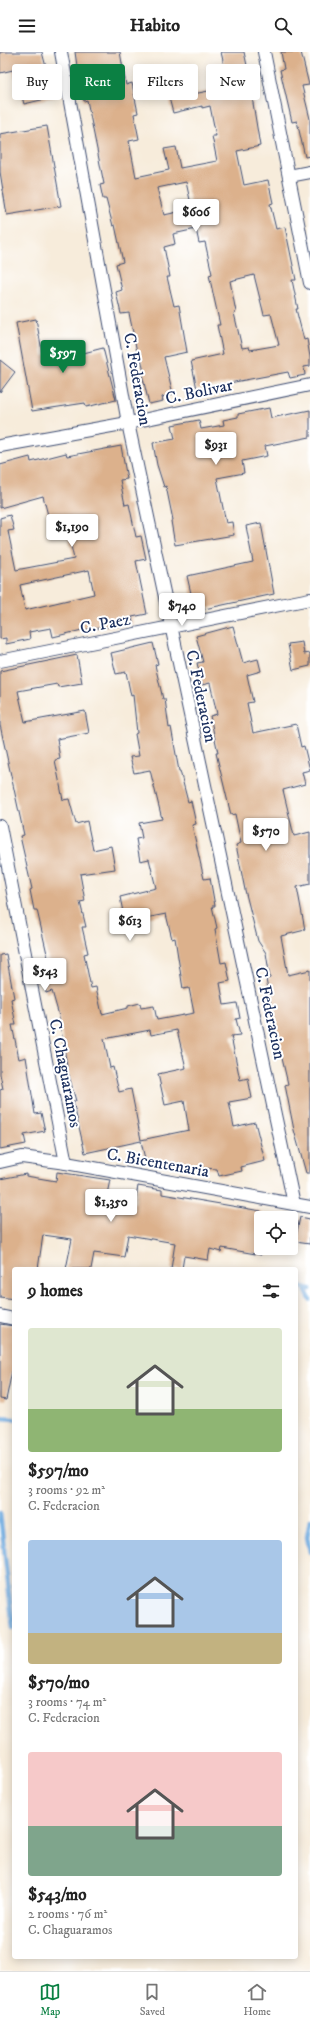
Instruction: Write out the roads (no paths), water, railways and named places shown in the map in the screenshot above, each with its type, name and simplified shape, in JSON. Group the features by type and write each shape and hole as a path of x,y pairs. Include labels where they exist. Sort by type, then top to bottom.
{"street":[{"name":"C. Federacion","path":"61,52 128,423 170,627 294,1204"},
{"path":"264,52 310,283"},
{"path":"289,176 310,172"},
{"name":"C. Bolivar","path":"0,446 128,423 310,385"},
{"name":"C. Paez","path":"0,661 310,599"},
{"name":"C. Chaguaramos","path":"0,826 66,1162"},
{"name":"C. Bicentenaria","path":"0,1162 22,1157 66,1162 310,1206"},
{"path":"0,1316 12,1319"}],"waterway":[{"path":"298,1287 310,1289"},
{"path":"304,1287 310,1300"},
{"path":"0,1418 12,1419"},
{"path":"0,1513 12,1619"},
{"path":"310,1520 307,1537 310,1552"}]}
